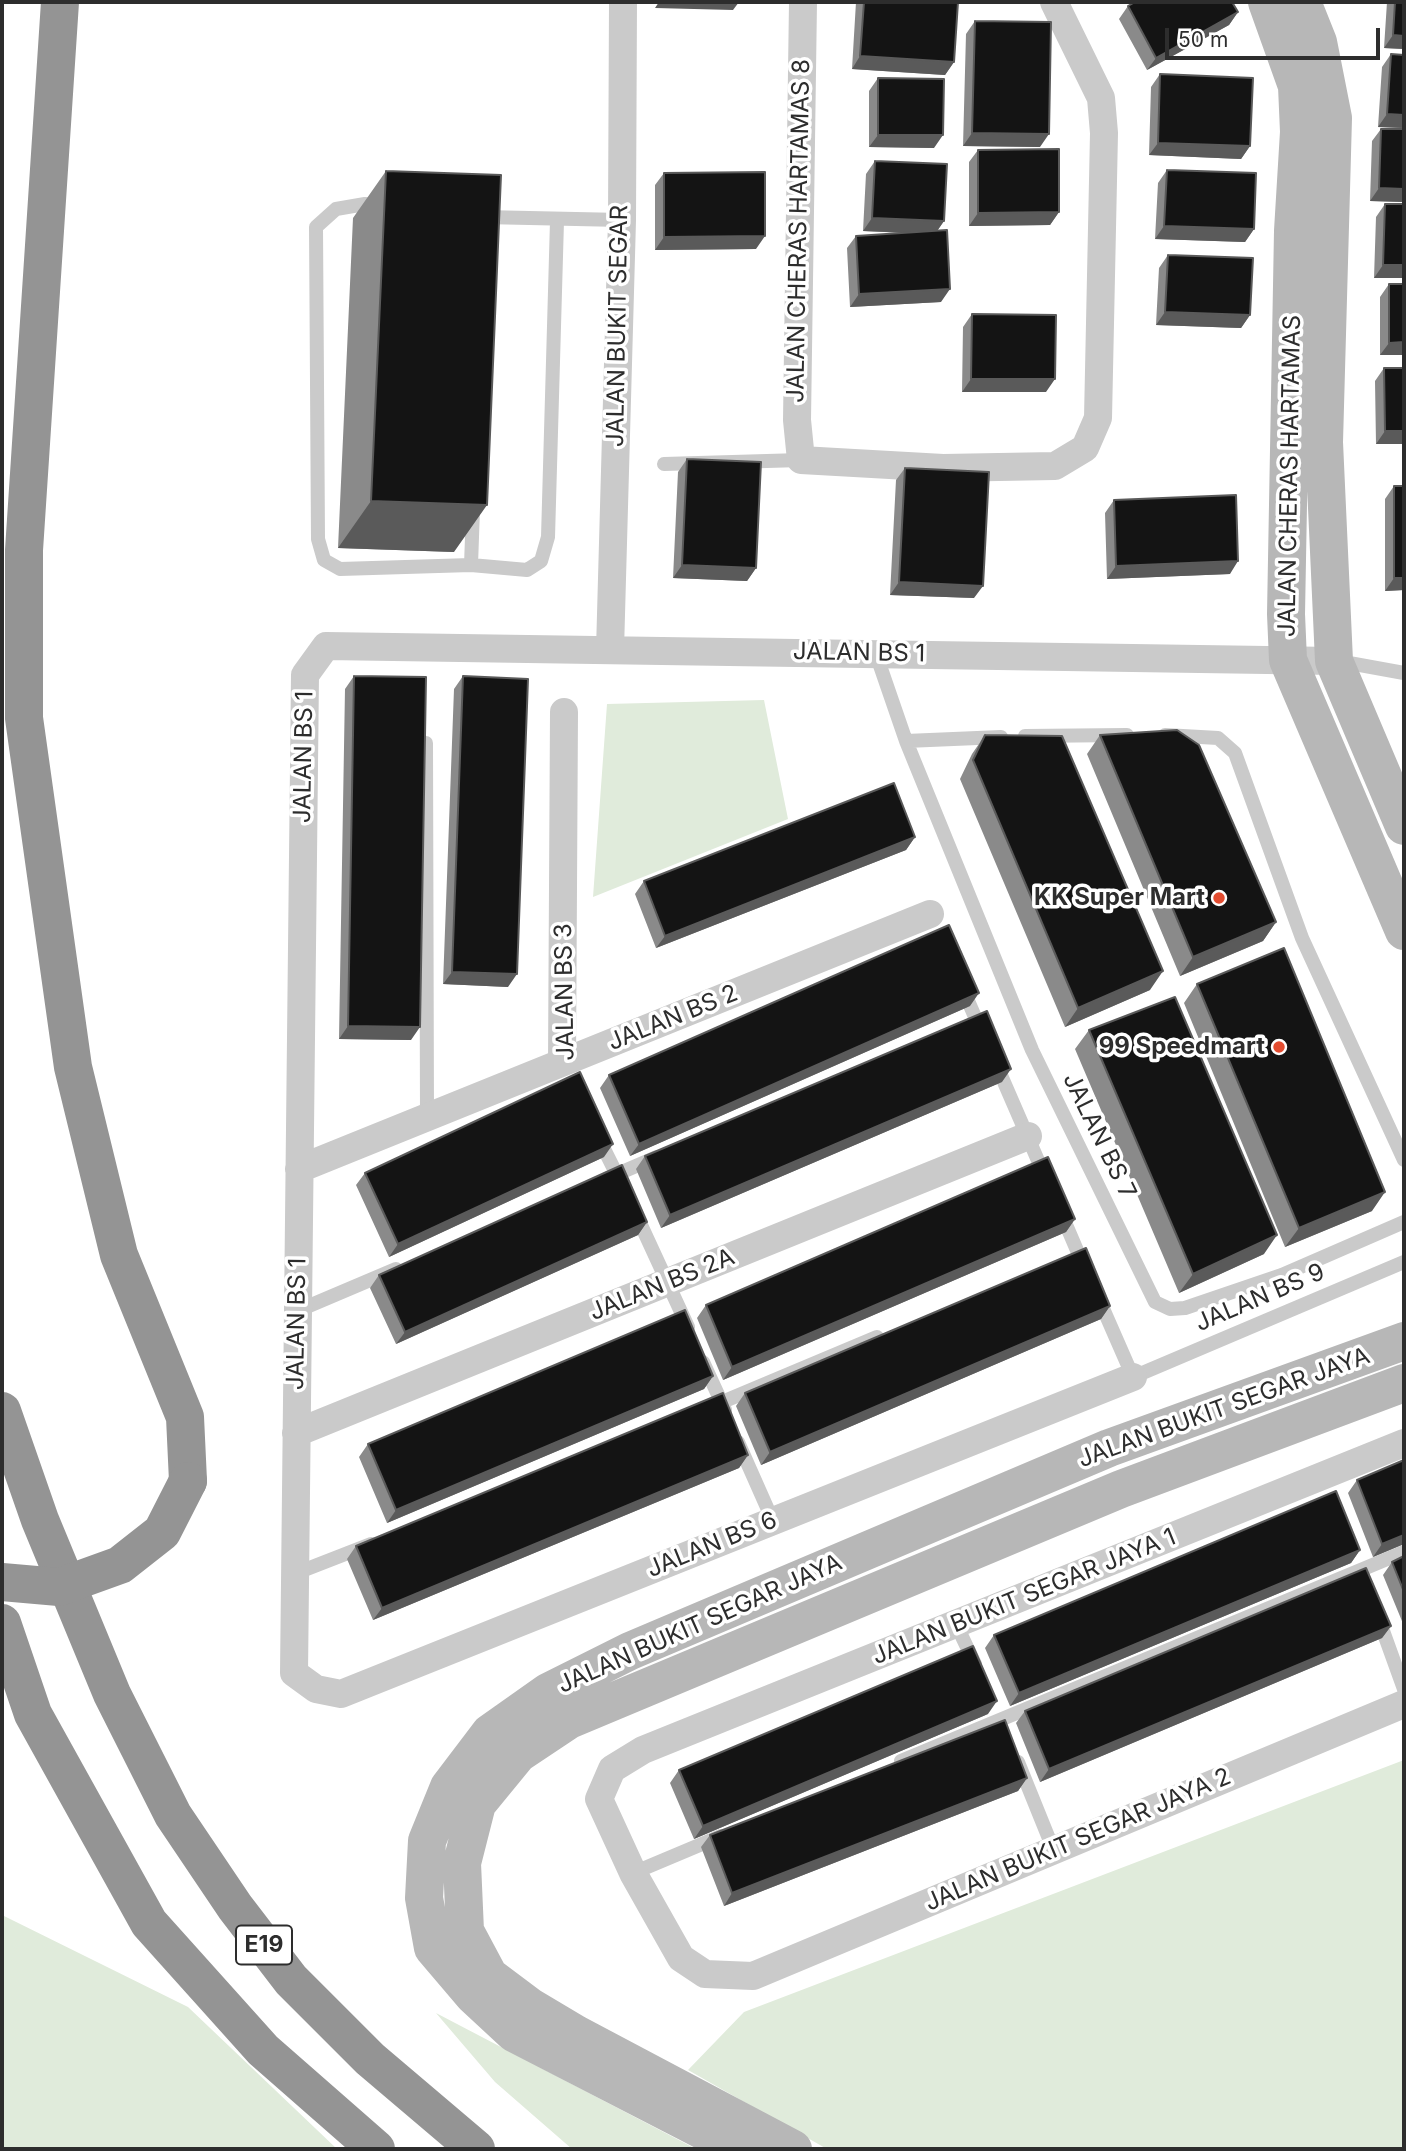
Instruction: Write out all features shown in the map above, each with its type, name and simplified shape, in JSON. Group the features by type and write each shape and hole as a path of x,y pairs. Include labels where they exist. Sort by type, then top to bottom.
{"highway":[{"path":"2,1582 59,1587 120,1565 162,1532 188,1480 184,1417 120,1255 73,1068 24,718 24,550 60,2"},
{"name":"E19","path":"2,1411 40,1520 111,1694 173,1815 235,1907 291,1980 370,2059 476,2149"},
{"path":"2,1623 33,1714 149,1923 263,2050 376,2149"}],"street":[{"name":"JALAN BUKIT SEGAR","path":"610,650 622,220 622,2"},
{"name":"JALAN CHERAS HARTAMAS 8","path":"801,460 797,420 803,2"},
{"path":"801,460 943,468 1055,466 1085,448 1098,418 1104,133 1101,97 1054,2"},
{"name":"JALAN CHERAS HARTAMAS","path":"1267,2 1297,86 1299,132 1293,244 1286,614 1288,660 1404,931"},
{"name":"JALAN CHERAS HARTAMAS","path":"1302,2 1318,42 1333,118 1324,442 1334,660 1404,826"},
{"name":"JALAN BS 1","path":"293,1673 305,675 326,646 1334,660"},
{"name":"JALAN BS 3","path":"564,712 565,1069"},
{"name":"JALAN BS 2","path":"299,1169 427,1117 565,1069 932,920"},
{"name":"JALAN BS 2A","path":"296,1433 1028,1136"},
{"name":"JALAN BUKIT SEGAR JAYA","path":"739,2149 514,2034 472,1995 432,1948 424,1898 427,1841 449,1787 490,1733 548,1692 630,1651 1109,1448 1404,1341"},
{"name":"JALAN BS 6","path":"293,1673 316,1689 341,1694 1133,1377"},
{"name":"JALAN BUKIT SEGAR JAYA","path":"793,2149 576,2034 529,2007 489,1976 465,1931 462,1863 477,1804 518,1754 569,1720 1121,1489 1404,1382"},
{"name":"JALAN BUKIT SEGAR JAYA 1","path":"753,1976 705,1974 681,1958 633,1873 599,1799 612,1769 643,1750 956,1624 1327,1481 1404,1443"},
{"name":"JALAN BUKIT SEGAR JAYA 2","path":"753,1976 1404,1704"}],"lane":[{"path":"391,207 365,204 337,209 316,227 318,539 324,560 340,569 471,565 527,570 541,561 548,537 557,221"},
{"path":"478,221 622,220"},
{"path":"664,464 801,460"},
{"path":"471,565 473,495"},
{"path":"876,654 906,741 1149,735 1218,738 1235,752 1302,938 1404,1160"},
{"path":"1334,660 1404,673"},
{"name":"JALAN BS 7","path":"906,741 1031,1050 1155,1301 1170,1309 1185,1308 1282,1275 1404,1222"},
{"path":"426,743 427,1117"},
{"path":"956,972 970,1022 989,1048 1028,1136 1072,1255 1133,1377"},
{"path":"592,1125 668,1282 773,1521"},
{"path":"591,1185 668,1152"},
{"path":"298,1311 412,1262"},
{"name":"JALAN BS 9","path":"1133,1377 1404,1262"},
{"path":"695,1413 887,1333"},
{"path":"295,1574 385,1538"},
{"path":"887,1767 1003,1725 1404,1552"},
{"path":"1374,1606 1404,1689"},
{"path":"956,1624 984,1683"},
{"path":"1003,1725 1054,1850"},
{"path":"633,1873 734,1830"}],"green space":[{"path":"764,700 788,819 593,897 607,704"},
{"path":"1404,1760 1404,2149 827,2149 688,2070 744,2012"},
{"path":"2,1915 188,2007 337,2149 2,2149"},
{"path":"436,2013 696,2149 572,2149 495,2082"}],"building":[{"path":"864,2 958,2 954,62 860,56"},
{"path":"1135,2 1232,2 1238,12 1156,58 1128,6"},
{"path":"1395,2 1404,2 1404,36 1393,35"},
{"path":"975,21 1051,22 1049,134 972,133"},
{"path":"1391,54 1404,55 1404,115 1387,114"},
{"path":"1160,74 1253,78 1250,146 1158,143"},
{"path":"878,78 944,79 943,135 878,135"},
{"path":"1381,129 1404,129 1404,189 1379,188"},
{"path":"1059,149 1059,212 978,213 978,150"},
{"path":"875,161 947,164 944,221 872,218"},
{"path":"1167,170 1256,173 1254,229 1164,226"},
{"path":"386,171 501,175 487,505 371,501"},
{"path":"765,172 765,236 664,237 664,173"},
{"path":"1385,204 1404,204 1404,265 1383,265"},
{"path":"947,230 950,289 859,294 856,236"},
{"path":"1168,255 1253,258 1250,315 1165,312"},
{"path":"1389,284 1404,284 1404,342 1389,343"},
{"path":"972,314 1056,315 1055,379 971,379"},
{"path":"1384,368 1404,368 1404,431 1385,431"},
{"path":"687,459 761,462 756,568 682,565"},
{"path":"905,468 989,472 983,586 899,582"},
{"path":"1394,486 1404,486 1404,578 1394,578"},
{"path":"1236,495 1238,561 1116,566 1114,500"},
{"path":"354,676 426,677 420,1027 348,1026"},
{"path":"463,676 528,679 517,974 452,972"},
{"path":"1177,730 1199,745 1276,922 1193,957 1100,735"},
{"path":"985,735 1062,736 1163,971 1078,1008 973,760"},
{"path":"894,783 915,837 665,936 644,881"},
{"path":"949,925 979,993 639,1144 609,1075"},
{"path":"1284,948 1385,1192 1299,1228 1197,984"},
{"path":"1175,997 1277,1235 1193,1274 1089,1030"},
{"path":"987,1011 1011,1069 670,1215 645,1156"},
{"path":"580,1072 613,1144 398,1244 365,1173"},
{"path":"1048,1157 1075,1219 732,1367 706,1305"},
{"path":"622,1165 647,1222 405,1332 379,1275"},
{"path":"1086,1248 1110,1306 770,1452 745,1393"},
{"path":"685,1310 713,1376 396,1510 368,1444"},
{"path":"723,1393 748,1455 382,1608 356,1546"},
{"path":"1404,1460 1404,1535 1382,1544 1357,1480"},
{"path":"1336,1491 1360,1550 1019,1693 994,1635"},
{"path":"1404,1556 1404,1592 1392,1562"},
{"path":"1366,1568 1391,1626 1049,1769 1025,1711"},
{"path":"973,1646 997,1701 703,1826 679,1770"},
{"path":"1005,1720 1027,1778 732,1893 710,1835"}],"place":[{"name":"KK Super Mart","path":"1219,898"},
{"name":"99 Speedmart","path":"1279,1047"}]}
